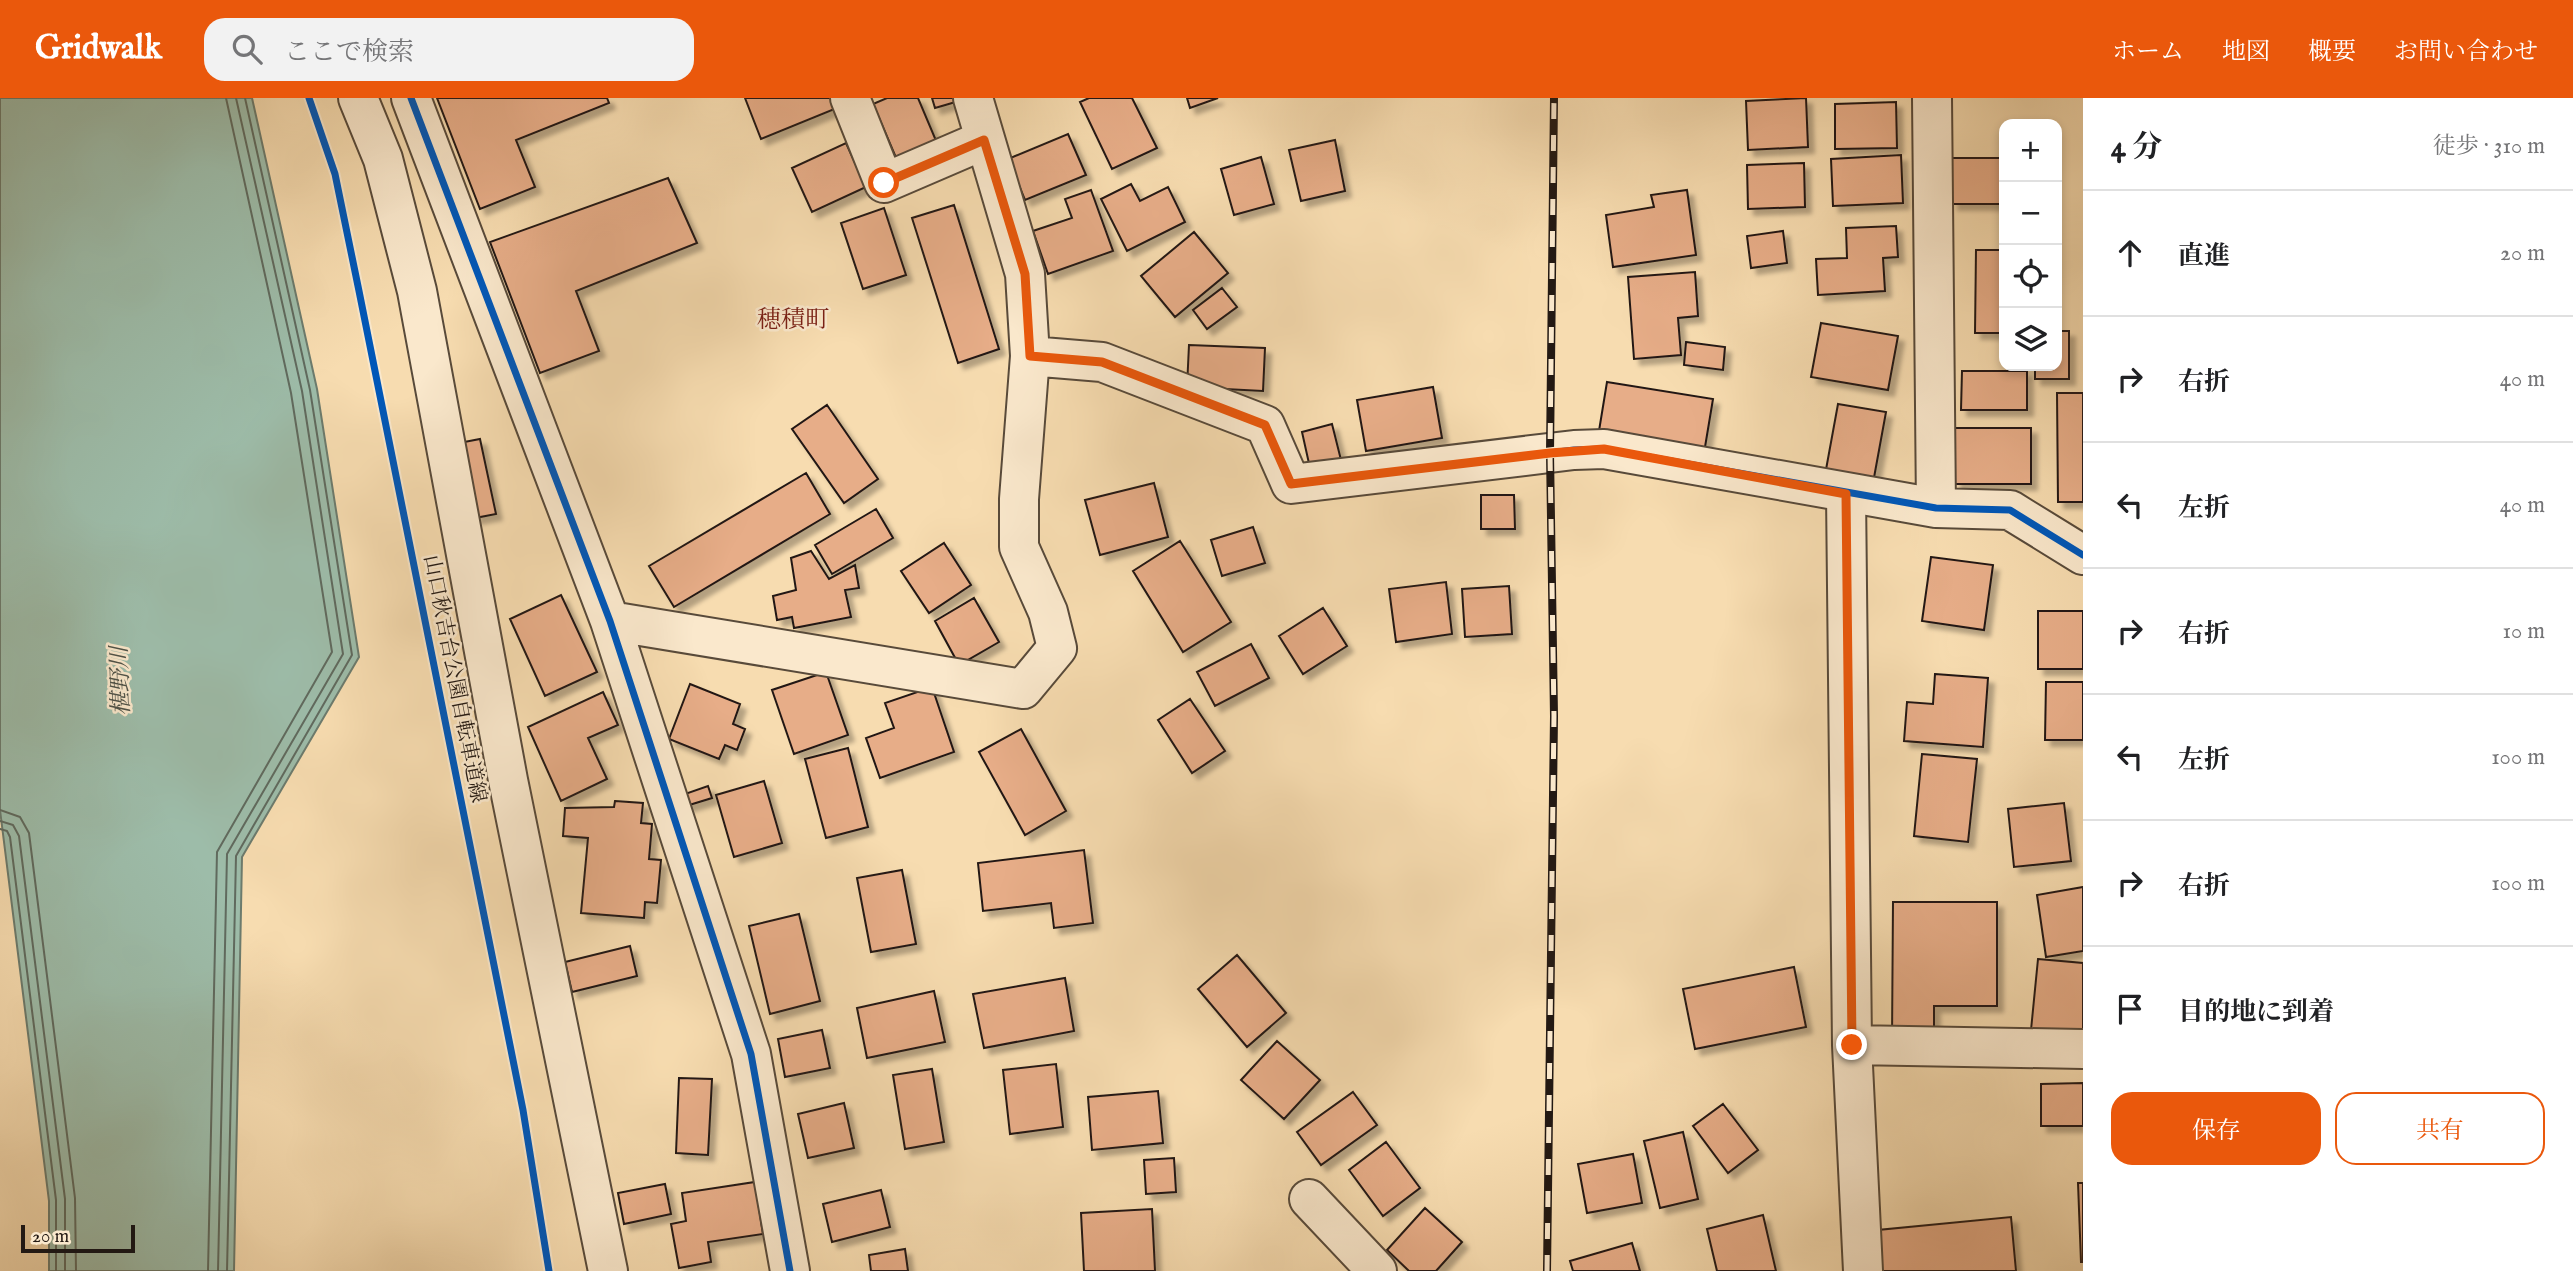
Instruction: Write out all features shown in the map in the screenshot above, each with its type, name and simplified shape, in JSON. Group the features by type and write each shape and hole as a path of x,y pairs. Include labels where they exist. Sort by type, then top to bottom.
{"street":[{"path":"358,98 383,159 417,291 508,780 608,1271"},
{"path":"411,98 610,621 751,1054 790,1271"},
{"path":"850,98 884,183 984,140"},
{"path":"610,621 1023,689 1057,648 1048,612 1019,547 1019,499 1030,356 1025,274 973,98"},
{"path":"1932,98 1936,508"},
{"path":"1030,356 1102,362 1265,425 1291,484 1604,449 1936,508 2010,510 2083,555"},
{"path":"1846,494 1852,1045 1863,1271"},
{"path":"1852,1045 2083,1049"},
{"path":"1309,1199 1377,1271"}],"water":[{"name":"椹野川","path":"0,98 252,98 317,389 359,657 242,857 234,1271 49,1271 49,1201 0,810"}],"building":[{"path":"437,98 607,98 609,103 516,140 535,187 480,209"},
{"path":"745,98 833,98 837,108 761,139"},
{"path":"887,98 918,98 937,143 897,160 873,104"},
{"path":"932,98 958,98 959,101 935,108"},
{"path":"1089,98 1132,98 1157,148 1112,169 1080,102"},
{"path":"1187,98 1218,98 1190,108"},
{"path":"1806,98 1808,147 1748,150 1746,101"},
{"path":"1896,102 1897,148 1835,149 1835,104"},
{"path":"1068,134 1086,175 1025,200 1008,159"},
{"path":"1335,140 1345,191 1301,201 1289,150"},
{"path":"846,143 866,187 812,212 792,168"},
{"path":"1901,155 1903,203 1833,206 1831,159"},
{"path":"1261,157 1274,204 1234,215 1221,169"},
{"path":"1952,158 1999,158 1999,204 1952,204"},
{"path":"1804,163 1805,207 1748,209 1747,165"},
{"path":"668,178 697,243 576,291 599,351 540,373 490,242"},
{"path":"1131,184 1140,201 1168,187 1185,222 1127,251 1101,199"},
{"path":"1091,190 1113,251 1048,274 1033,231 1072,218 1065,199"},
{"path":"1687,190 1696,255 1613,267 1606,215 1654,207 1651,195"},
{"path":"954,205 999,349 958,363 912,218"},
{"path":"884,208 906,275 863,289 841,223"},
{"path":"1896,226 1898,257 1883,258 1885,291 1818,295 1816,259 1847,258 1846,228"},
{"path":"1783,231 1787,263 1751,268 1747,236"},
{"path":"1194,232 1228,273 1175,317 1141,276"},
{"path":"1976,250 1999,250 1999,333 1975,333"},
{"path":"1695,272 1698,316 1678,318 1681,355 1634,359 1628,277"},
{"path":"1222,288 1237,307 1207,329 1193,310"},
{"path":"1821,323 1898,336 1888,390 1811,377"},
{"path":"2062,331 2069,331 2069,379 2035,379 2035,371 2062,371"},
{"path":"1686,342 1725,347 1723,370 1684,365"},
{"path":"1189,345 1265,348 1263,391 1187,387"},
{"path":"1962,371 2027,371 2027,410 1961,410"},
{"path":"1607,382 1713,399 1704,453 1598,437"},
{"path":"1433,387 1442,438 1366,451 1357,400"},
{"path":"2057,393 2083,393 2083,502 2058,502"},
{"path":"1838,404 1886,412 1873,483 1825,475"},
{"path":"827,405 878,479 844,503 792,429"},
{"path":"1332,424 1341,460 1310,468 1302,432"},
{"path":"1955,428 2031,428 2031,484 1955,484"},
{"path":"480,439 496,514 475,518 459,443"},
{"path":"806,473 830,514 674,607 649,566"},
{"path":"1154,483 1168,537 1100,555 1085,500"},
{"path":"1481,495 1514,495 1515,529 1481,529"},
{"path":"876,509 893,538 832,574 815,545"},
{"path":"1253,527 1265,563 1222,576 1211,540"},
{"path":"1180,541 1231,622 1183,652 1133,571"},
{"path":"944,543 971,585 929,613 901,571"},
{"path":"811,551 829,579 855,565 859,588 845,590 851,617 794,628 792,617 777,620 773,596 796,590 791,558"},
{"path":"1931,557 1993,565 1984,630 1922,621"},
{"path":"1446,582 1452,634 1396,642 1389,589"},
{"path":"1509,586 1512,634 1465,637 1462,589"},
{"path":"561,595 597,672 545,696 510,619"},
{"path":"974,598 999,642 959,665 935,621"},
{"path":"1323,608 1347,646 1303,674 1279,636"},
{"path":"2038,611 2083,611 2083,669 2038,669"},
{"path":"1251,644 1269,678 1215,706 1197,672"},
{"path":"826,672 848,735 794,754 772,690"},
{"path":"1935,674 1988,678 1983,747 1904,741 1907,702 1933,704"},
{"path":"2046,682 2083,682 2083,740 2045,740"},
{"path":"690,684 740,704 733,724 745,729 737,750 725,745 719,759 669,739"},
{"path":"932,687 954,752 880,778 866,738 894,728 885,703"},
{"path":"603,692 618,725 588,738 607,779 561,801 528,727"},
{"path":"1190,699 1225,751 1192,773 1158,720"},
{"path":"1021,729 1066,811 1025,835 979,752"},
{"path":"848,748 868,827 826,838 805,759"},
{"path":"1922,754 1977,759 1968,842 1914,836"},
{"path":"764,781 782,843 734,857 716,795"},
{"path":"708,786 712,798 686,806 682,795"},
{"path":"615,801 643,803 641,823 652,824 649,859 661,860 657,903 645,902 644,918 581,913 588,838 563,836 565,808 614,807"},
{"path":"2064,803 2071,861 2014,867 2008,809"},
{"path":"1084,850 1093,923 1054,928 1051,903 983,911 978,863"},
{"path":"902,870 916,944 871,952 857,878"},
{"path":"2083,887 2083,951 2046,957 2037,895"},
{"path":"1893,902 1997,902 1997,1006 1934,1006 1934,1040 1892,1040"},
{"path":"799,914 820,1001 770,1014 749,926"},
{"path":"630,946 637,976 572,992 565,962"},
{"path":"1237,955 1286,1013 1247,1047 1198,989"},
{"path":"2038,959 2083,963 2083,1035 2031,1030"},
{"path":"1794,967 1806,1027 1695,1049 1683,989"},
{"path":"1065,978 1074,1031 984,1048 973,994"},
{"path":"934,991 945,1042 867,1058 857,1008"},
{"path":"822,1030 830,1068 785,1077 778,1039"},
{"path":"1277,1041 1320,1080 1284,1119 1241,1080"},
{"path":"1056,1064 1063,1127 1010,1134 1003,1070"},
{"path":"932,1069 944,1142 905,1149 893,1075"},
{"path":"679,1078 712,1079 708,1155 676,1153"},
{"path":"2083,1083 2083,1126 2041,1126 2041,1084"},
{"path":"1158,1091 1163,1143 1092,1150 1088,1097"},
{"path":"1353,1092 1377,1125 1321,1165 1297,1132"},
{"path":"844,1103 854,1148 808,1158 798,1114"},
{"path":"1723,1104 1758,1150 1728,1173 1693,1126"},
{"path":"1683,1132 1698,1199 1660,1208 1644,1141"},
{"path":"1386,1142 1420,1188 1383,1216 1349,1170"},
{"path":"1633,1154 1642,1203 1587,1213 1578,1164"},
{"path":"1174,1158 1176,1192 1146,1194 1144,1160"},
{"path":"755,1182 763,1234 708,1242 711,1262 679,1268 671,1224 686,1221 682,1193"},
{"path":"2078,1183 2083,1183 2083,1262 2081,1262"},
{"path":"665,1184 671,1214 624,1224 618,1193"},
{"path":"881,1190 890,1227 832,1242 823,1204"},
{"path":"1425,1208 1462,1242 1436,1271 1409,1271 1387,1250"},
{"path":"1152,1209 1155,1271 1084,1271 1081,1213"},
{"path":"1763,1215 1776,1271 1717,1271 1707,1229"},
{"path":"2011,1217 2016,1271 1882,1271 1878,1230"},
{"path":"1632,1243 1640,1271 1573,1271 1570,1261"},
{"path":"905,1249 908,1271 871,1271 869,1255"}],"railway":[{"path":"1547,1271 1554,716 1550,453 1554,98"}],"cycle path":[{"name":"山口秋吉台公園自転車道線","path":"309,98 335,174 359,291 523,1110 549,1271"},
{"path":"411,98 610,621 751,1054 790,1271"},
{"path":"1030,356 1102,362 1265,425 1291,484 1574,450 1604,449 1936,508 2010,510 2083,555"}],"district":[{"name":"穂積町","path":"793,320"}],"route":[{"path":"884,183 984,140 1025,274 1030,356 1102,362 1265,425 1291,484 1574,450 1604,449 1846,494 1852,1045"}]}
